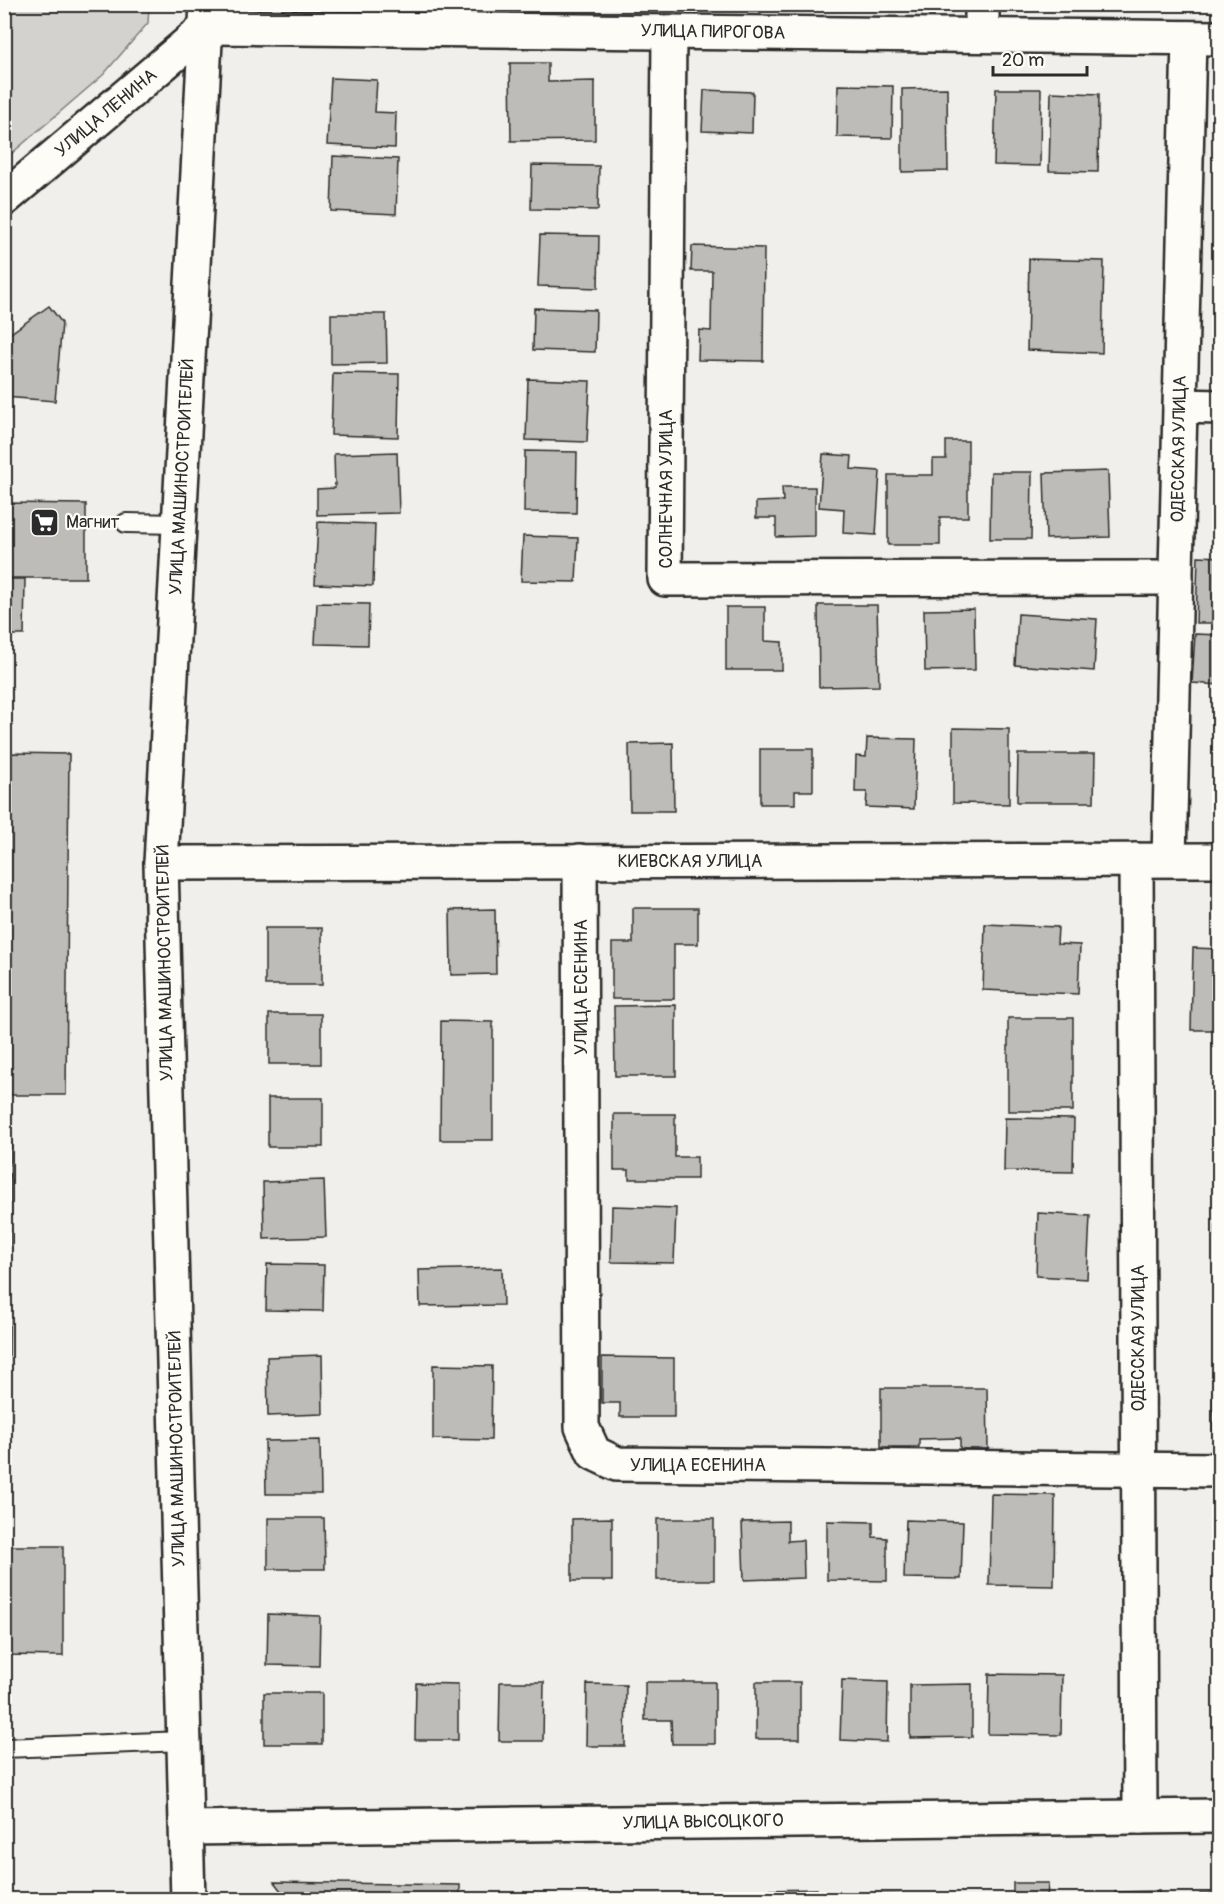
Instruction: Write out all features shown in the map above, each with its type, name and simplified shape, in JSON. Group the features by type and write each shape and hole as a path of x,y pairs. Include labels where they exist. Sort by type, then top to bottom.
{"street":[{"name":"УЛИЦА ПИРОГОВА","path":"207,16 607,18 669,32 982,20 1204,38"},
{"name":"УЛИЦА ЛЕНИНА","path":"4,199 207,16"},
{"name":"УЛИЦА МАШИНОСТРОИТЕЛЕЙ","path":"188,1899 161,862 207,16"},
{"name":"СОЛНЕЧНАЯ УЛИЦА","path":"669,32 665,579 1176,578"},
{"name":"ОДЕССКАЯ УЛИЦА","path":"1169,859 1180,406 1204,38"},
{"path":"1180,406 1220,407"},
{"name":"ОДЕССКАЯ УЛИЦА","path":"1136,860 1140,1816"},
{"name":"КИЕВСКАЯ УЛИЦА","path":"161,862 1220,860"},
{"name":"УЛИЦА ЕСЕНИНА","path":"580,861 582,1427 594,1453 618,1464 1220,1470"},
{"name":"УЛИЦА ВЫСОЦКОГО","path":"187,1828 1220,1816"}],"lane":[{"path":"126,523 180,524"},
{"path":"4,1748 184,1741"}],"shaded area":[{"path":"5,4 149,5 148,23 103,75 5,159"}],"building":[{"path":"510,63 548,63 548,82 595,81 595,140 511,141"},
{"path":"331,78 377,80 375,112 396,113 395,148 327,145"},
{"path":"838,85 893,86 892,138 837,137"},
{"path":"947,88 948,171 902,172 902,89"},
{"path":"996,89 1041,89 1040,166 994,165"},
{"path":"704,90 753,92 752,133 702,131"},
{"path":"1051,92 1099,94 1098,172 1049,171"},
{"path":"333,156 398,159 396,214 331,211"},
{"path":"532,165 599,166 598,210 531,209"},
{"path":"1219,228 1220,369 1218,369"},
{"path":"540,235 599,236 598,288 538,286"},
{"path":"692,246 764,248 763,361 698,360 699,330 711,331 712,271 691,271"},
{"path":"1029,259 1104,261 1102,353 1027,350"},
{"path":"49,306 62,323 55,401 4,397 4,338"},
{"path":"534,308 596,310 595,352 533,350"},
{"path":"331,314 386,314 387,363 331,364"},
{"path":"333,373 399,374 398,437 331,435"},
{"path":"528,379 590,381 587,442 526,440"},
{"path":"946,441 968,441 968,517 940,517 940,545 888,545 888,475 933,475 933,459 946,459"},
{"path":"525,451 577,452 576,513 524,512"},
{"path":"397,452 399,513 317,515 317,489 335,488 334,454"},
{"path":"823,454 852,456 851,469 880,471 876,535 843,533 844,509 819,507"},
{"path":"1108,471 1110,537 1046,539 1044,473"},
{"path":"991,472 1032,472 1031,539 990,539"},
{"path":"782,487 815,487 815,536 776,537 776,518 756,518 756,502 783,501"},
{"name":"Магнит","path":"4,503 86,504 86,578 4,578"},
{"path":"318,522 375,524 373,586 315,584"},
{"path":"523,536 578,538 576,582 521,581"},
{"path":"1198,556 1220,557 1220,623 1196,623"},
{"path":"4,579 25,579 24,635 4,635"},
{"path":"317,603 369,604 368,645 315,644"},
{"path":"818,605 877,605 879,686 819,687"},
{"path":"726,607 765,607 765,641 782,642 782,670 726,670"},
{"path":"974,609 975,670 925,671 924,610"},
{"path":"1018,614 1097,619 1094,671 1015,665"},
{"path":"1195,634 1220,635 1220,685 1192,683"},
{"path":"953,728 1009,729 1009,804 953,803"},
{"path":"867,738 916,739 914,809 866,807 867,792 855,792 856,756 866,757"},
{"path":"673,743 674,811 630,811 629,744"},
{"path":"760,749 813,749 813,791 795,791 795,804 760,804"},
{"path":"8,753 69,754 66,1095 6,1095"},
{"path":"1018,754 1095,754 1094,802 1017,802"},
{"path":"633,908 698,908 698,944 674,944 674,999 612,999 612,943 633,943"},
{"path":"495,909 496,974 451,975 450,910"},
{"path":"985,924 1058,927 1057,944 1080,945 1078,994 983,990"},
{"path":"265,928 322,928 322,985 265,985"},
{"path":"1193,948 1220,949 1220,1030 1191,1030"},
{"path":"676,1005 676,1076 615,1076 614,1006"},
{"path":"269,1014 321,1014 321,1064 269,1064"},
{"path":"1008,1018 1073,1018 1073,1111 1008,1111"},
{"path":"441,1021 493,1022 493,1140 440,1140"},
{"path":"268,1098 323,1098 323,1147 268,1147"},
{"path":"614,1114 675,1114 675,1157 697,1157 697,1179 629,1179 629,1170 614,1170"},
{"path":"1005,1118 1074,1119 1073,1172 1004,1171"},
{"path":"4,1135 11,1135 8,1485 4,1485"},
{"path":"324,1180 326,1237 264,1239 263,1182"},
{"path":"612,1206 676,1208 674,1263 611,1262"},
{"path":"1038,1213 1090,1216 1087,1279 1036,1276"},
{"path":"1216,1225 1220,1225 1220,1289 1216,1289"},
{"path":"267,1264 324,1265 323,1311 266,1310"},
{"path":"502,1268 503,1305 420,1306 419,1270"},
{"path":"322,1355 323,1414 268,1416 267,1357"},
{"path":"602,1357 674,1358 674,1417 620,1417 620,1403 602,1403"},
{"path":"433,1365 492,1366 491,1440 433,1439"},
{"path":"1213,1383 1220,1383 1220,1447 1213,1447"},
{"path":"881,1388 987,1388 988,1449 960,1449 960,1438 919,1439 919,1447 881,1447"},
{"path":"320,1440 321,1494 266,1494 265,1441"},
{"path":"991,1494 1055,1495 1054,1586 989,1585"},
{"path":"268,1518 324,1518 325,1569 268,1569"},
{"path":"612,1518 612,1581 572,1581 572,1519"},
{"path":"657,1519 714,1519 714,1580 657,1580"},
{"path":"906,1520 963,1522 961,1579 904,1578"},
{"path":"788,1521 788,1541 803,1540 804,1578 744,1580 742,1522"},
{"path":"827,1521 873,1522 873,1537 887,1538 887,1581 827,1580"},
{"path":"4,1546 63,1546 63,1656 4,1655"},
{"path":"268,1614 320,1616 319,1666 267,1665"},
{"path":"989,1674 1062,1675 1061,1735 988,1734"},
{"path":"842,1680 888,1682 887,1742 840,1740"},
{"path":"500,1682 544,1682 543,1741 499,1741"},
{"path":"645,1682 715,1682 715,1744 672,1744 671,1720 645,1720"},
{"path":"756,1682 800,1682 800,1739 756,1739"},
{"path":"416,1683 458,1684 458,1740 415,1740"},
{"path":"587,1684 626,1685 625,1746 586,1746"},
{"path":"972,1684 972,1737 910,1738 910,1685"},
{"path":"264,1693 322,1693 322,1744 264,1744"},
{"path":"274,1882 460,1885 460,1900 288,1900"},
{"path":"1013,1883 1048,1883 1047,1900 1013,1900"},
{"path":"817,1889 817,1900 765,1900 765,1890"},
{"path":"1159,1891 1159,1900 1115,1900 1115,1892"},
{"path":"852,1894 920,1895 920,1900 852,1900"},
{"path":"1200,1894 1220,1894 1220,1900 1200,1900"},
{"path":"644,1895 669,1895 669,1900 644,1900"}],"place":[{"name":"Магнит","path":"45,522"}]}
